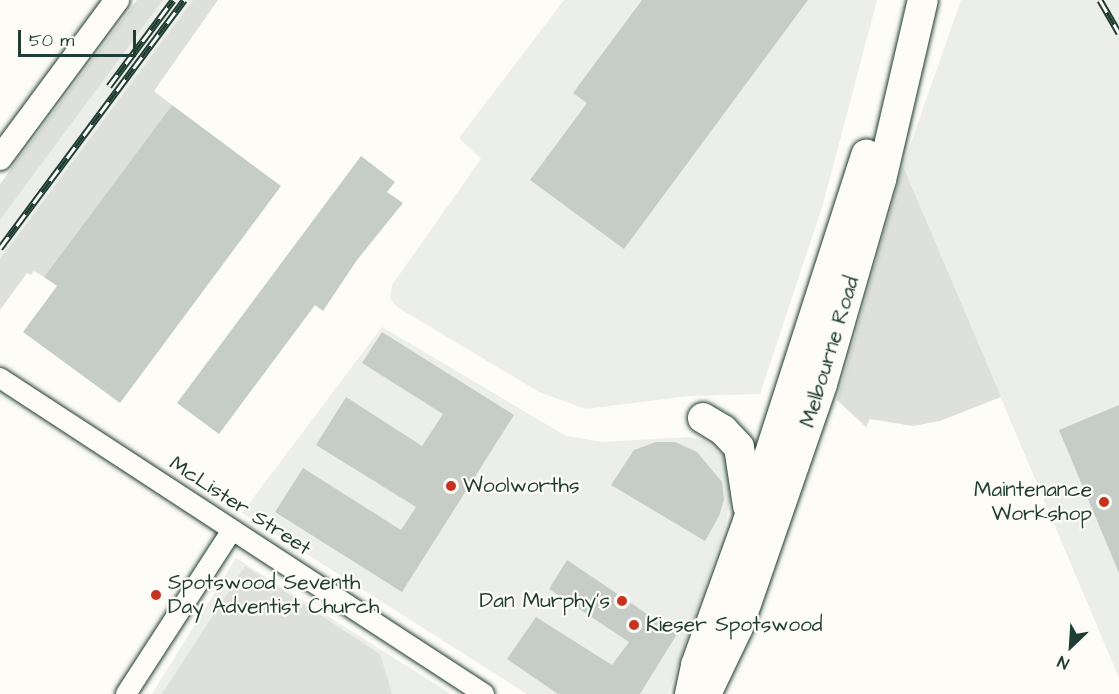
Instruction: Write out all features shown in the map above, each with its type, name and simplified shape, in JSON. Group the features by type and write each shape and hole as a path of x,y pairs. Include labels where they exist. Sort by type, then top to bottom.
{"main road":[{"name":"Melbourne Road","path":"690,694 696,665 748,521 845,228 883,92 904,0"},
{"name":"Melbourne Road","path":"706,694 738,627 822,384 880,180 923,0"},
{"path":"703,418 723,430 739,447 747,481 748,521"}],"street":[{"path":"0,158 117,0"},
{"name":"McLister Street","path":"0,378 484,694"},
{"path":"126,694 232,530"}],"shaded area":[{"path":"137,0 163,0 0,220 0,184"},
{"path":"163,0 193,0 0,259 0,220"},
{"path":"193,0 218,0 154,91 172,105 44,277 34,271 31,275 27,273 0,310 0,259"},
{"path":"564,0 877,0 823,204 760,394 689,396 586,409 541,393 397,307 390,298 392,285 481,159 459,138"},
{"path":"961,0 1119,0 1119,678 903,166"},
{"path":"903,166 1001,397 940,421 913,426 870,419 866,427 837,400"},
{"path":"382,327 566,436 603,442 689,437 705,441 727,459 733,484 725,526 668,694 527,694 242,513"},
{"path":"236,558 451,694 152,694"},
{"path":"245,566 380,654 392,694 162,694"}],"building":[{"path":"642,0 808,0 624,249 530,180 587,103 573,93"},
{"path":"172,105 281,186 120,403 23,332 57,286 44,277"},
{"path":"361,156 395,182 387,192 403,203 357,260 323,311 315,305 219,434 177,403"},
{"path":"382,332 514,415 402,592 275,512 303,468 401,530 416,507 316,445 346,397 422,446 443,414 362,363"},
{"name":"Maintenance Workshop","path":"1119,405 1119,573 1059,430"},
{"path":"656,442 675,442 697,452 722,482 724,500 719,516 705,541 611,485 634,450"},
{"name":"Kieser Spotswood","path":"567,560 677,634 640,694 558,694 507,659 536,617 612,665 629,642 549,589"}],"railway":[{"path":"109,86 173,0"},
{"path":"0,248 184,0"},
{"path":"1100,0 1119,33"}],"place":[{"name":"Woolworths","path":"451,486"},
{"name":"Maintenance Workshop","path":"1104,502"},
{"name":"Spotswood Seventh Day Adventist Church","path":"156,595"},
{"name":"Dan Murphy's","path":"622,601"},
{"name":"Kieser Spotswood","path":"634,625"}]}
